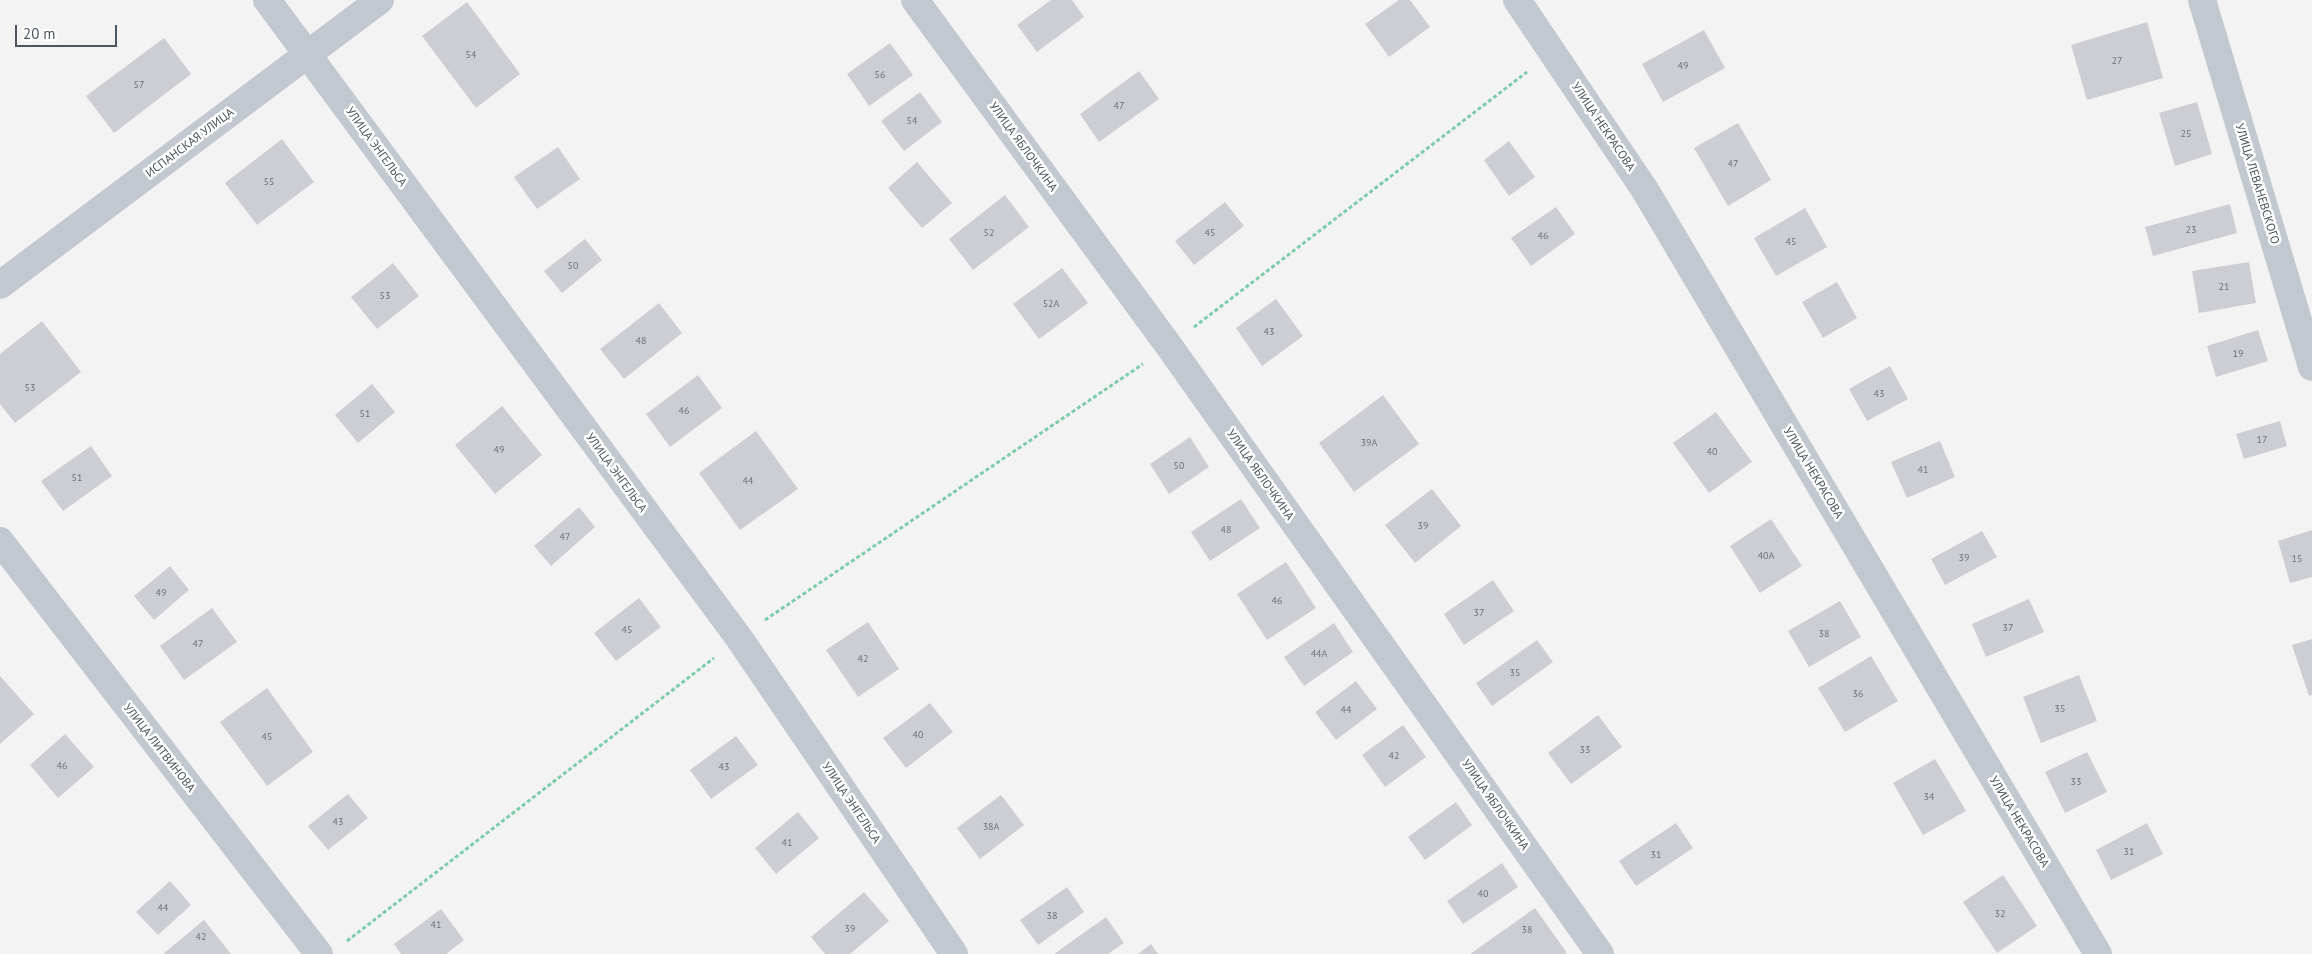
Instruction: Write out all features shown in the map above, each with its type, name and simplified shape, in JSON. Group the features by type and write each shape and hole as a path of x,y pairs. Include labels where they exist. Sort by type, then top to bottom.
{"street":[{"name":"УЛИЦА ЭНГЕЛЬСА","path":"267,0 739,638 954,954"},
{"name":"ИСПАНСКАЯ УЛИЦА","path":"0,285 380,0"},
{"name":"УЛИЦА ЯБЛОЧКИНА","path":"915,0 1168,346 1600,954"},
{"name":"УЛИЦА НЕКРАСОВА","path":"1517,0 1554,52 1645,190 2098,954"},
{"name":"УЛИЦА ЛЕВАНЕВСКОГО","path":"2202,0 2312,367"},
{"name":"УЛИЦА ЛИТВИНОВА","path":"0,542 319,954"}],"path":[{"path":"346,942 739,638 1168,346 1554,52"}],"building":[{"path":"1051,0 1072,0 1084,17 1037,52 1017,25"},
{"path":"1399,0 1410,0 1430,27 1389,57 1365,24"},
{"path":"467,2 520,74 476,108 422,36"},
{"path":"2147,22 2163,78 2087,100 2071,45"},
{"path":"1704,30 1725,68 1663,102 1642,64"},
{"path":"164,38 191,74 114,133 86,96"},
{"path":"890,43 913,75 869,106 847,74"},
{"path":"1139,71 1159,99 1099,142 1080,114"},
{"path":"920,92 942,122 904,151 881,121"},
{"path":"2197,102 2212,154 2175,166 2159,113"},
{"path":"1738,123 1771,180 1728,206 1694,148"},
{"path":"282,139 314,182 257,225 225,183"},
{"path":"1509,141 1535,177 1509,196 1484,160"},
{"path":"558,147 580,179 537,209 514,177"},
{"path":"917,162 952,203 922,228 888,188"},
{"path":"1005,195 1029,227 973,270 949,239"},
{"path":"1225,202 1244,226 1194,265 1175,241"},
{"path":"2230,204 2237,233 2153,256 2145,227"},
{"path":"1556,207 1575,234 1531,266 1511,238"},
{"path":"1805,208 1827,247 1776,276 1754,238"},
{"path":"585,239 602,260 562,293 544,271"},
{"path":"2249,262 2256,303 2199,313 2192,271"},
{"path":"393,263 419,296 377,329 351,297"},
{"path":"1062,268 1088,303 1039,339 1013,304"},
{"path":"1837,282 1857,318 1823,338 1802,302"},
{"path":"1276,299 1303,336 1262,366 1236,328"},
{"path":"659,303 682,333 624,379 600,349"},
{"path":"42,321 81,372 15,423 0,404 0,354"},
{"path":"2258,330 2268,361 2216,377 2207,346"},
{"path":"1890,366 1908,399 1867,421 1849,389"},
{"path":"698,375 722,408 670,447 646,414"},
{"path":"372,384 395,412 358,443 335,415"},
{"path":"1383,395 1419,444 1354,492 1319,443"},
{"path":"502,406 542,455 495,494 455,445"},
{"path":"1716,412 1752,462 1709,493 1673,443"},
{"path":"2280,421 2287,446 2244,459 2236,434"},
{"path":"756,431 798,489 740,530 699,473"},
{"path":"1190,437 1209,467 1169,494 1150,464"},
{"path":"1940,441 1955,477 1907,498 1891,462"},
{"path":"91,446 112,476 63,511 41,481"},
{"path":"1432,489 1461,526 1415,563 1385,525"},
{"path":"1241,499 1260,528 1210,561 1191,532"},
{"path":"579,507 595,527 551,566 534,546"},
{"path":"1771,519 1802,566 1760,593 1730,546"},
{"path":"2312,530 2312,577 2290,583 2278,541"},
{"path":"1982,531 1997,557 1945,585 1931,559"},
{"path":"1286,562 1316,608 1267,640 1237,594"},
{"path":"170,566 189,590 154,620 134,596"},
{"path":"1493,580 1514,611 1464,645 1444,614"},
{"path":"639,598 661,627 616,661 594,633"},
{"path":"2029,599 2044,632 1986,657 1972,624"},
{"path":"1840,601 1861,637 1809,667 1788,631"},
{"path":"212,608 237,642 184,680 160,646"},
{"path":"868,622 899,669 858,697 826,650"},
{"path":"1334,623 1353,652 1304,686 1284,657"},
{"path":"2312,639 2312,695 2309,696 2292,645"},
{"path":"1537,640 1553,662 1492,706 1476,683"},
{"path":"1871,656 1898,701 1845,732 1818,688"},
{"path":"2079,675 2097,721 2041,743 2023,697"},
{"path":"0,676 34,714 0,744"},
{"path":"1356,681 1377,709 1336,740 1315,712"},
{"path":"267,688 313,752 267,786 220,722"},
{"path":"930,703 953,732 906,768 883,738"},
{"path":"1598,715 1622,747 1571,784 1548,753"},
{"path":"1403,725 1426,757 1385,787 1362,755"},
{"path":"65,734 94,767 58,798 30,765"},
{"path":"736,736 758,765 711,799 690,770"},
{"path":"2087,752 2107,792 2065,813 2045,772"},
{"path":"1935,759 1966,811 1923,835 1893,783"},
{"path":"348,794 368,818 328,850 308,826"},
{"path":"1001,795 1024,825 980,859 957,828"},
{"path":"1456,802 1472,825 1425,860 1408,837"},
{"path":"798,812 819,838 776,874 755,848"},
{"path":"1676,823 1693,848 1636,886 1619,861"},
{"path":"2147,823 2163,854 2111,880 2096,850"},
{"path":"1502,863 1518,887 1463,924 1447,901"},
{"path":"2003,875 2037,926 1997,953 1963,902"},
{"path":"170,881 191,905 158,935 136,912"},
{"path":"1067,887 1084,912 1038,945 1020,920"},
{"path":"864,892 889,921 850,954 825,954 811,937"},
{"path":"1535,908 1567,953 1470,954"},
{"path":"441,909 464,940 446,954 401,954 394,944"},
{"path":"1106,917 1124,943 1108,954 1054,954"},
{"path":"204,920 231,954 163,954"},
{"path":"1151,944 1158,954 1138,954"}]}
